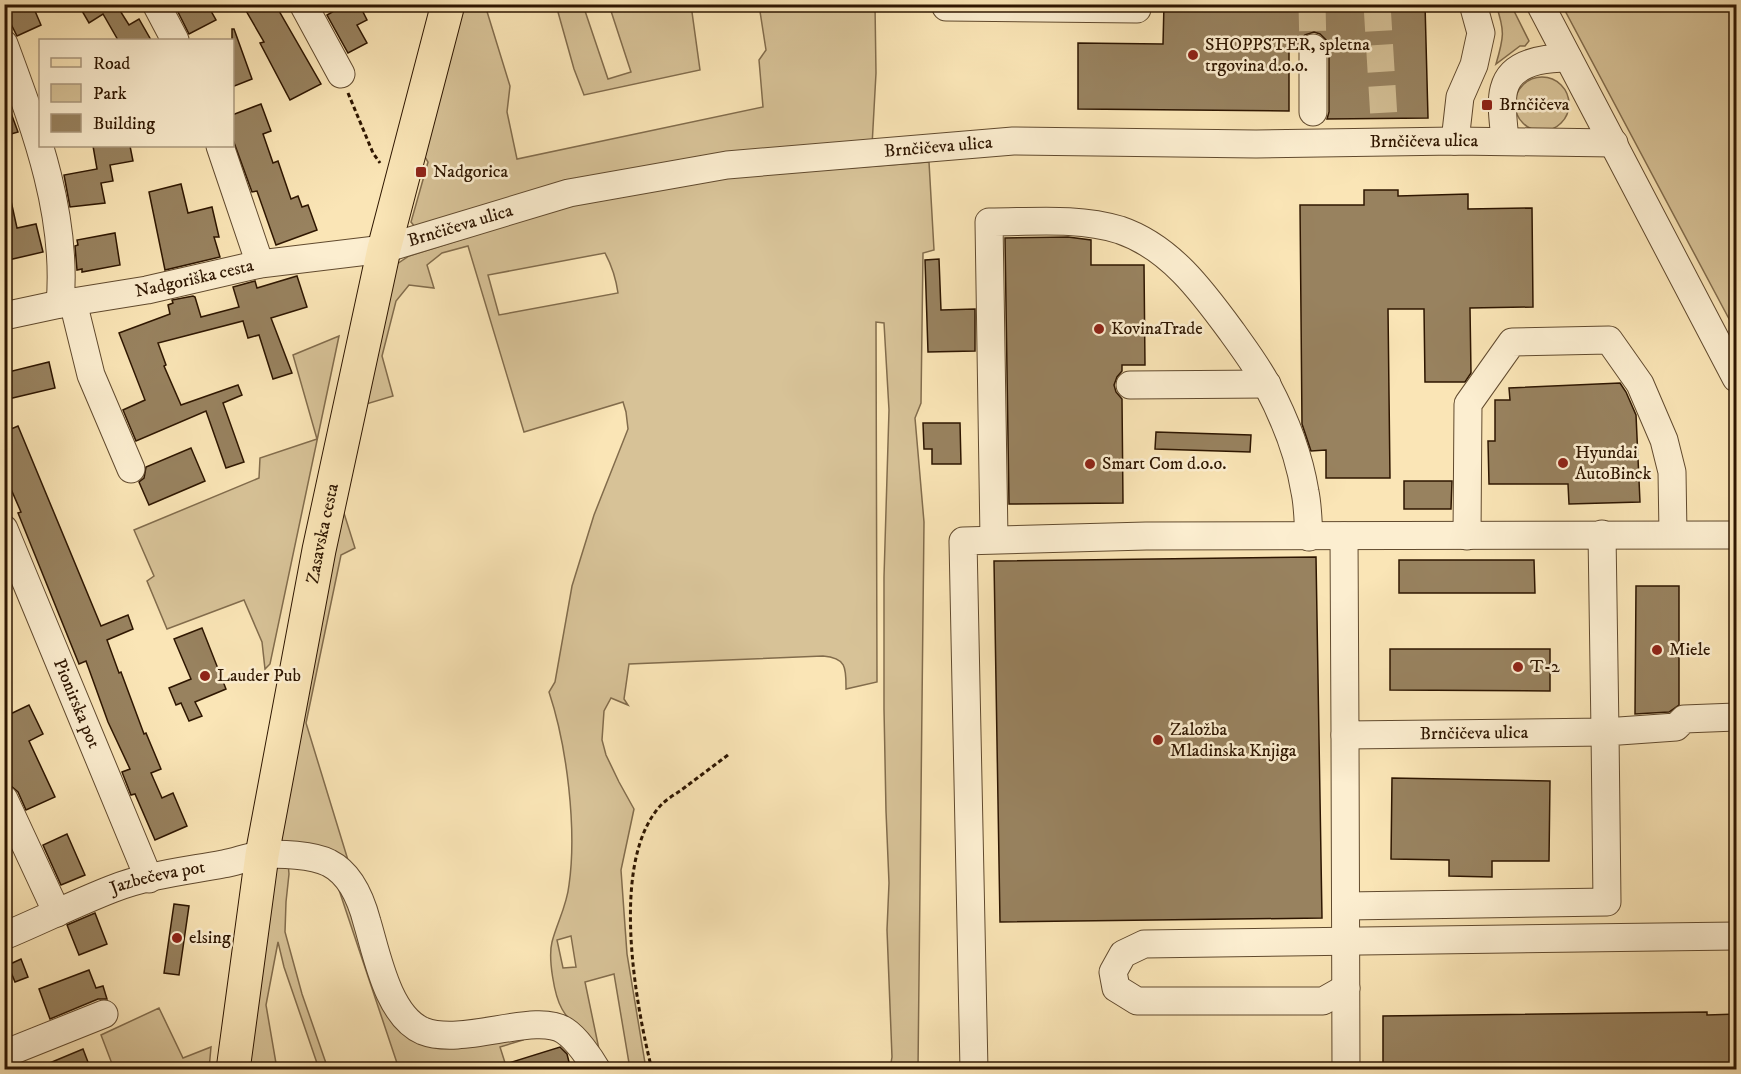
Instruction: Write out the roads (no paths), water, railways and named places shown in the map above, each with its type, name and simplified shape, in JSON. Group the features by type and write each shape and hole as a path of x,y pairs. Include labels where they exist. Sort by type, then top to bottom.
{"main road":[{"name":"Zasavska cesta","path":"233,1070 262,855 319,550 384,249 448,4"}],"street":[{"path":"156,4 174,39"},
{"path":"303,4 340,74"},
{"path":"946,4 946,7 1137,9 1137,4"},
{"path":"1455,141 1460,97 1474,65 1481,33 1473,4"},
{"path":"1540,4 1737,378"},
{"path":"4,44 39,145"},
{"path":"1313,48 1313,112"},
{"name":"Brnčičeva ulica","path":"1505,141 1503,89 1512,75 1526,64 1535,61 1568,57"},
{"name":"Brnčičeva ulica","path":"384,249 569,193 727,165 1013,141 1256,144 1384,131 1455,141 1614,142"},
{"path":"40,147 50,184 60,241 66,303 91,375 131,469"},
{"path":"220,147 260,264"},
{"path":"994,539 989,222 1075,222 1119,230 1152,244 1185,272 1218,312 1267,384 1296,455 1305,492 1309,537"},
{"name":"Nadgoriška cesta","path":"4,316 147,290 260,264 384,249"},
{"path":"1467,536 1468,404 1512,342 1609,340 1640,384 1664,440 1672,472 1673,534"},
{"path":"1130,385 1267,384"},
{"name":"Pionirska pot","path":"4,529 148,879"},
{"path":"1346,906 1607,902 1602,534"},
{"path":"974,1070 963,541 1146,536 1737,535"},
{"path":"1344,536 1346,1070"},
{"name":"Brnčičeva ulica","path":"1345,735 1605,732 1676,727 1684,719 1737,717"},
{"path":"4,799 57,913"},
{"name":"Jazbečeva pot","path":"4,936 114,888 148,879 262,855 307,856 328,862 344,873 350,881 366,919 392,998 401,1013 422,1031 449,1037 548,1024 566,1031 590,1058 597,1070"},
{"path":"1346,988 1323,1001 1137,1001 1116,988 1113,972 1123,954 1144,944 1737,936"},
{"path":"4,1054 104,1014"}],"tunnel":[{"path":"1312,4 1313,48"},
{"path":"1377,4 1384,119"}],"place":[{"name":"SHOPPSTER, spletna trgovina d.o.o.","path":"1193,55"},
{"name":"Brnčičeva","path":"1487,105"},
{"name":"Nadgorica","path":"421,172"},
{"name":"KovinaTrade","path":"1099,329"},
{"name":"Hyundai AutoBinck","path":"1563,463"},
{"name":"Smart Com d.o.o.","path":"1090,464"},
{"name":"Miele","path":"1657,650"},
{"name":"T-2","path":"1518,667"},
{"name":"Lauder Pub","path":"205,676"},
{"name":"Založba Mladinska Knjiga","path":"1158,740"},
{"name":"elsing","path":"177,938"}]}
